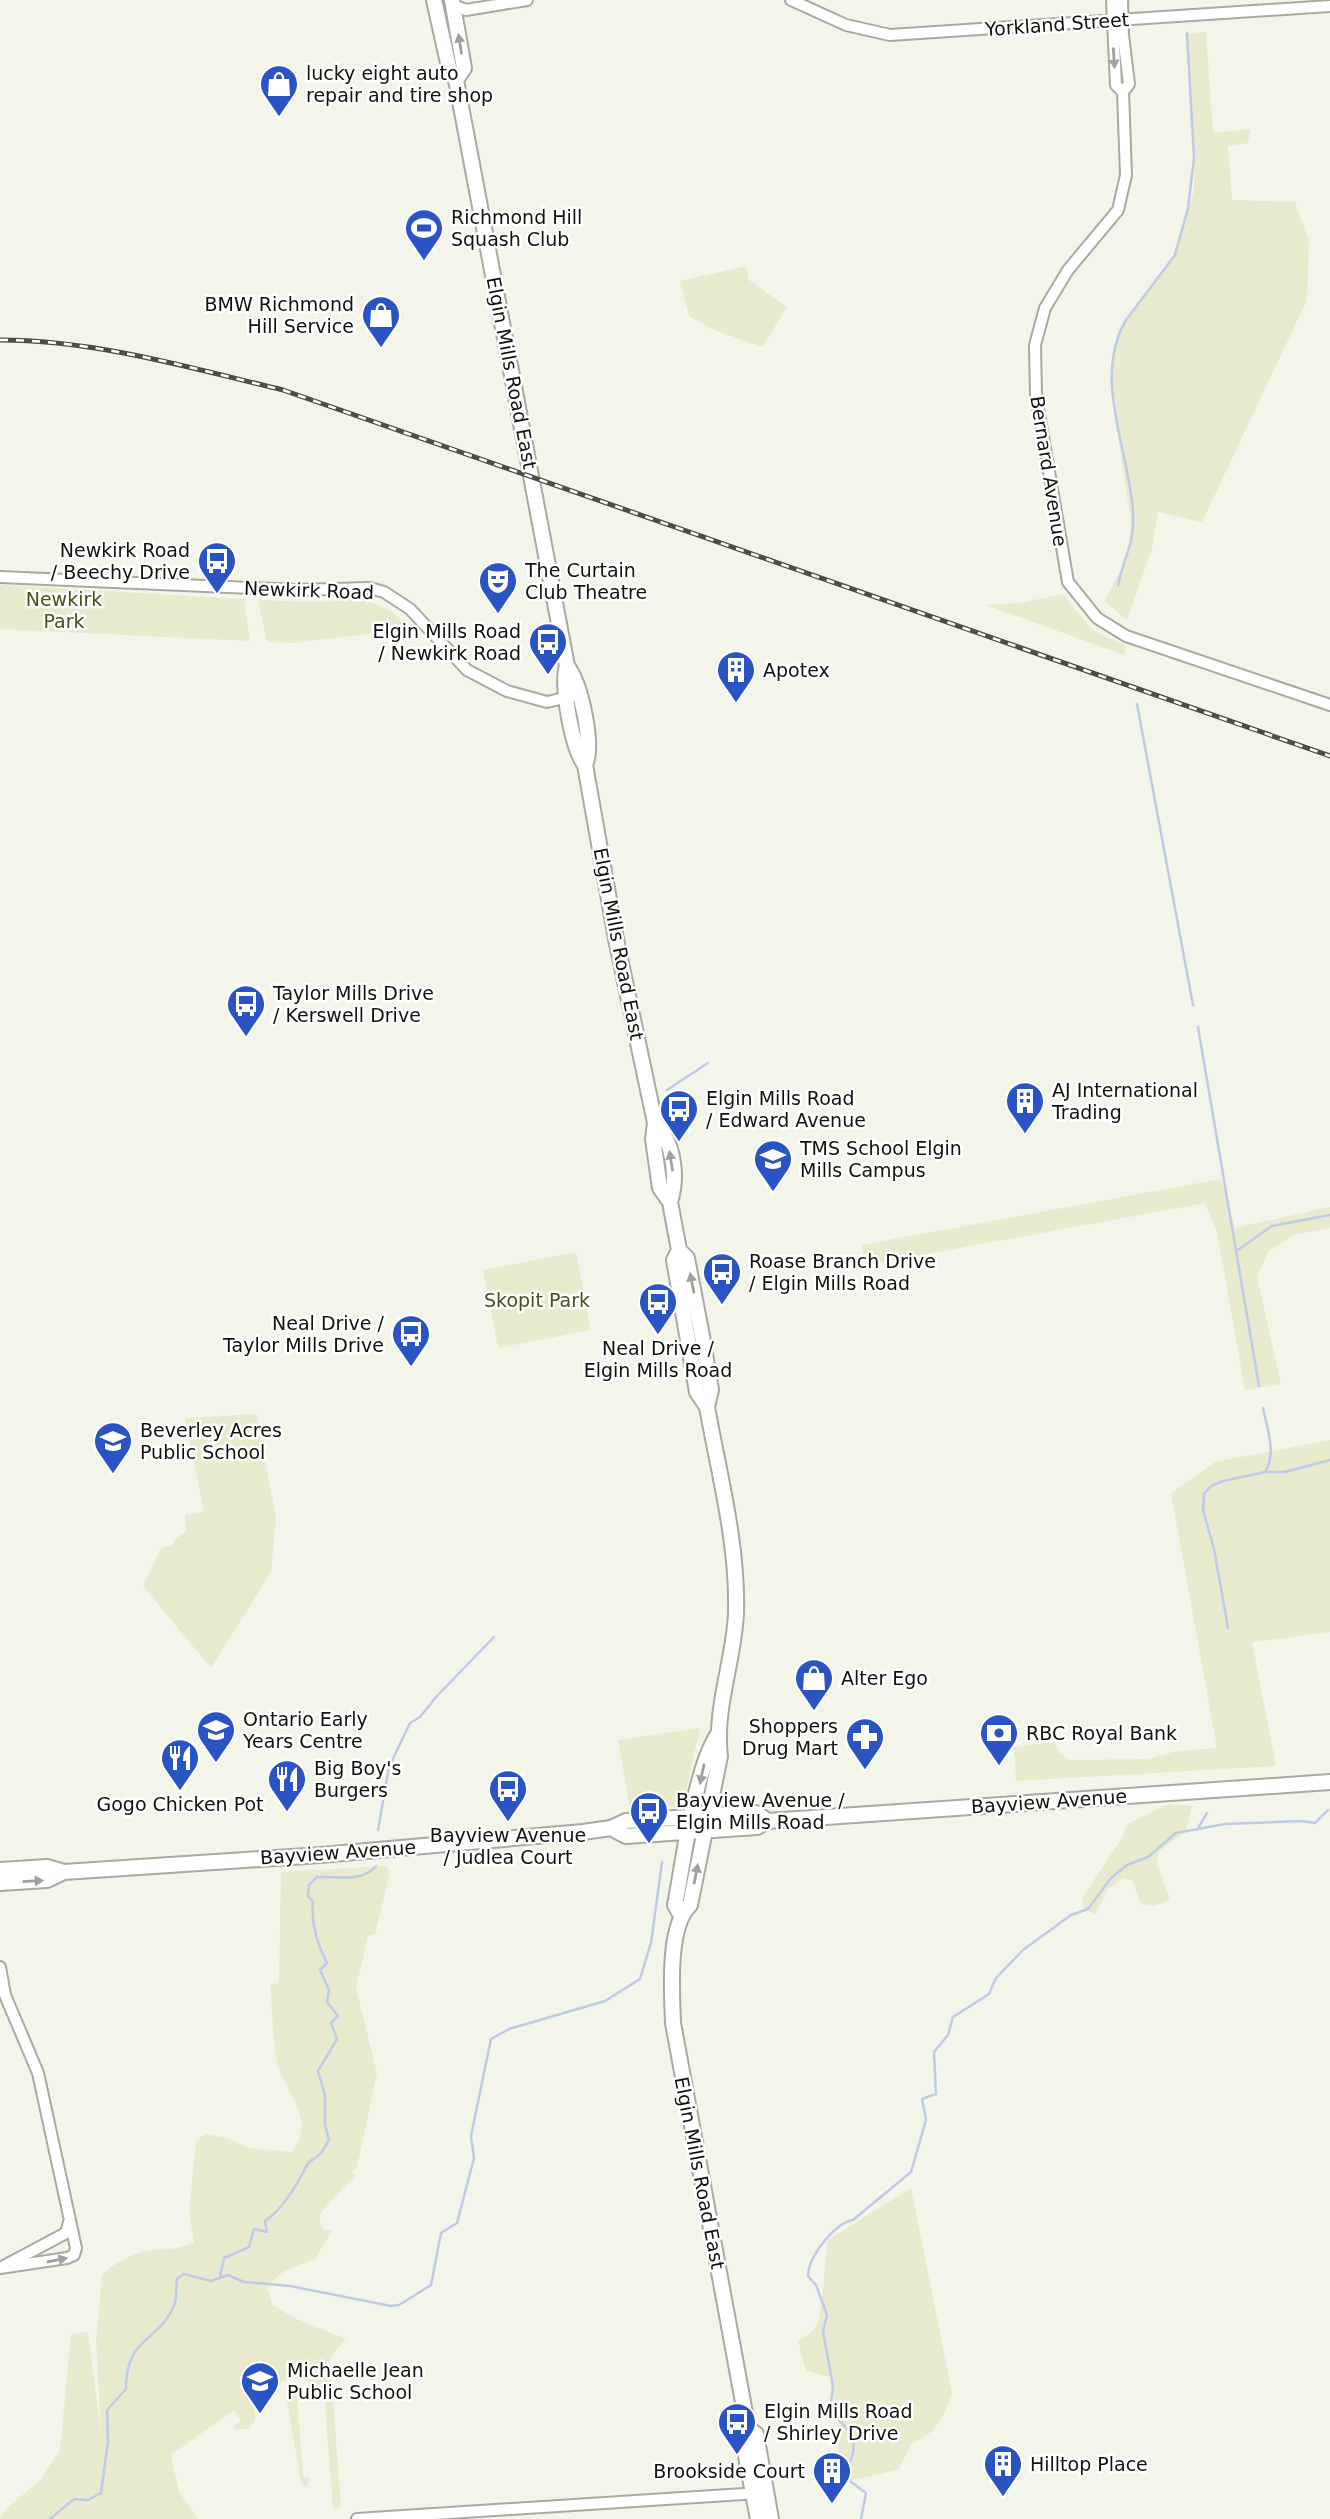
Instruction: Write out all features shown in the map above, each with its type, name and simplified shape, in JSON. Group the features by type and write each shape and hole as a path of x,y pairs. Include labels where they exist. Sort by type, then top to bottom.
{"main road":[{"name":"Elgin Mills Road East","path":"455,2 464,68 456,80"},
{"name":"Elgin Mills Road East","path":"435,4 450,72 456,80 567,666 564,680 573,696 589,751 585,765 616,939 655,1123 653,1139 660,1188 670,1202 679,1250 674,1260 687,1339 697,1392 707,1407 732,1548 736,1590 732,1657 718,1734 720,1756 699,1824 690,1905 680,1914 672,1992 677,2053 748,2429 743,2441 771,2519"},
{"name":"Bayview Avenue","path":"0,1870 47,1867 64,1872 321,1855 611,1828 626,1836 699,1824 757,1827 768,1821 1330,1782"},
{"name":"Bayview Avenue","path":"0,1883 47,1881 64,1872"},
{"name":"Elgin Mills Road East","path":"758,2519 760,2493"}],"street":[{"path":"435,4 455,2 466,10 527,0"},
{"name":"Yorkland Street","path":"791,0 846,25 890,35 1330,6"},
{"name":"Bernard Avenue","path":"1112,0 1118,20"},
{"name":"Bernard Avenue","path":"1122,0 1118,20 1116,85 1123,92 1126,175 1118,210 1068,270 1045,308 1035,345 1036,396 1068,582 1097,618 1126,635 1330,705"},
{"name":"Newkirk Road","path":"0,577 286,590 370,588 384,592 410,609 467,670 507,691 547,702 573,696"},
{"path":"0,1967 5,1995 38,2073 76,2245 74,2255 67,2258 22,2267 2,2267"},
{"path":"2,2267 60,2237 68,2230 69,2219"},
{"path":"60,2237 72,2238 76,2245"},
{"path":"357,2519 760,2493"}],"green space":[{"path":"1206,32 1213,133 1251,129 1248,143 1228,146 1232,200 1295,202 1309,241 1307,300 1202,522 1158,512 1152,549 1127,620 1104,601 1128,557 1131,524 1110,379 1118,331 1171,262 1194,191 1194,136 1185,34"},
{"path":"746,266 749,280 787,307 762,347 714,330 689,316 680,281"},
{"name":"Newkirk Park","path":"0,585 244,599 250,641 0,629"},
{"path":"1063,594 1091,629 1126,646 1124,655 986,605 1020,603"},
{"path":"352,599 384,608 410,629 293,643 267,642 258,600 316,602"},
{"path":"1221,1179 1235,1228 1330,1207 1330,1228 1294,1235 1269,1251 1257,1277 1281,1384 1245,1390 1217,1232 1205,1203 867,1265 861,1245"},
{"name":"Skopit Park","path":"576,1252 591,1330 498,1348 483,1270"},
{"path":"257,1414 276,1518 271,1572 211,1668 143,1586 161,1548 174,1544 173,1541 186,1531 185,1515 204,1512 185,1418"},
{"path":"1330,1440 1330,1632 1252,1642 1276,1766 1016,1781 1014,1747 1055,1742 1059,1752 1069,1760 1148,1759 1177,1751 1217,1748 1171,1493 1215,1462"},
{"path":"700,1728 680,1807 630,1810 618,1740"},
{"path":"1168,1804 1192,1806 1186,1831 1158,1852 1157,1863 1170,1900 1154,1906 1141,1904 1132,1880 1123,1878 1108,1889 1095,1915 1084,1908 1082,1898 1121,1839 1127,1824"},
{"path":"387,1866 390,1873 375,1934 368,1936 356,1988 377,2073 357,2167 352,2172 355,2177 319,2216 322,2229 332,2231 315,2259 283,2272 267,2286 272,2304 292,2317 346,2339 330,2358 341,2507 333,2509 324,2392 317,2392 305,2380 290,2378 279,2384 272,2398 255,2402 255,2421 248,2429 236,2429 234,2426 241,2420 234,2410 171,2455 179,2492 198,2519 0,2519 6,2509 40,2480 60,2450 71,2334 88,2332 101,2433 96,2341 102,2274 134,2255 183,2247 194,2242 189,2213 196,2141 205,2134 228,2138 249,2148 292,2152 299,2139 301,2116 277,2062 270,1986 279,1982 281,1872"},
{"path":"911,2188 952,2393 938,2424 927,2435 912,2443 898,2470 848,2481 839,2466 839,2429 830,2377 806,2371 798,2341 816,2327 818,2321 828,2240"},
{"path":"295,2387 304,2394 297,2396 303,2477 310,2477 307,2486 302,2486 286,2397 288,2390"}],"waterway":[{"path":"1118,585 1131,541 1133,511 1115,414 1112,366 1116,342 1126,320 1175,255 1188,208 1194,158 1187,33"},
{"path":"1137,704 1193,1005"},
{"path":"1198,1027 1259,1386"},
{"path":"667,1090 708,1063"},
{"path":"1238,1250 1272,1226 1330,1215"},
{"path":"1263,1408 1271,1449 1269,1465 1265,1472"},
{"path":"1228,1628 1214,1549 1203,1510 1204,1494 1211,1486 1223,1481 1265,1472 1285,1472 1330,1460"},
{"path":"378,1830 389,1767 410,1723 420,1717 494,1637"},
{"path":"861,2519 866,2493 843,2476 852,2456 853,2441 846,2427 830,2412 833,2386 823,2331 827,2315 816,2285 808,2276 809,2268 817,2251 838,2227 853,2220 911,2172 926,2120 922,2099 936,2094 934,2052 948,2035 953,2017 989,1994 996,1978 1023,1950 1071,1915 1088,1909 1111,1878 1127,1865 1148,1857 1176,1833 1225,1824 1301,1821 1315,1823 1328,1810"},
{"path":"1197,1830 1207,1813"},
{"path":"50,2519 74,2499 88,2500 101,2493 108,2441 107,2410 126,2389 127,2372 137,2349 167,2318 175,2303 177,2279 184,2274 211,2281 228,2275 244,2282 290,2286 391,2306 399,2305 431,2285 441,2233 457,2223 474,2158 471,2136 491,2039 509,2029 605,2001 640,1979 651,1943 662,1862"},
{"path":"220,2276 224,2258 249,2247 254,2229 267,2232 265,2221 284,2203 308,2163 320,2154 329,2140 325,2125 325,2095 318,2071 337,2039 331,2023 338,2016 327,2002 329,1990 320,1970 327,1963 316,1933 313,1902 308,1896 309,1885 317,1877 356,1877 364,1875 376,1866"}],"railway":[{"path":"0,340 36,341 107,350 283,390 1330,756"}],"place":[{"name":"lucky eight auto repair and tire shop","path":"279,118"},
{"name":"Richmond Hill Squash Club","path":"424,262"},
{"name":"BMW Richmond Hill Service","path":"381,349"},
{"name":"Newkirk Road / Beechy Drive","path":"217,595"},
{"name":"The Curtain Club Theatre","path":"498,615"},
{"name":"Elgin Mills Road / Newkirk Road","path":"548,676"},
{"name":"Apotex","path":"736,704"},
{"name":"Taylor Mills Drive / Kerswell Drive","path":"246,1038"},
{"name":"AJ International Trading","path":"1025,1135"},
{"name":"Elgin Mills Road / Edward Avenue","path":"679,1143"},
{"name":"TMS School Elgin Mills Campus","path":"773,1193"},
{"name":"Roase Branch Drive / Elgin Mills Road","path":"722,1306"},
{"name":"Neal Drive / Elgin Mills Road","path":"658,1336"},
{"name":"Neal Drive / Taylor Mills Drive","path":"411,1368"},
{"name":"Beverley Acres Public School","path":"113,1475"},
{"name":"Alter Ego","path":"814,1712"},
{"name":"Ontario Early Years Centre","path":"216,1764"},
{"name":"RBC Royal Bank","path":"999,1767"},
{"name":"Shoppers Drug Mart","path":"865,1771"},
{"name":"Gogo Chicken Pot","path":"180,1792"},
{"name":"Big Boy's Burgers","path":"287,1813"},
{"name":"Bayview Avenue / Judlea Court","path":"508,1823"},
{"name":"Bayview Avenue / Elgin Mills Road","path":"649,1845"},
{"name":"Michaelle Jean Public School","path":"260,2415"},
{"name":"Elgin Mills Road / Shirley Drive","path":"737,2456"},
{"name":"Hilltop Place","path":"1003,2498"},
{"name":"Brookside Court","path":"832,2505"}]}
